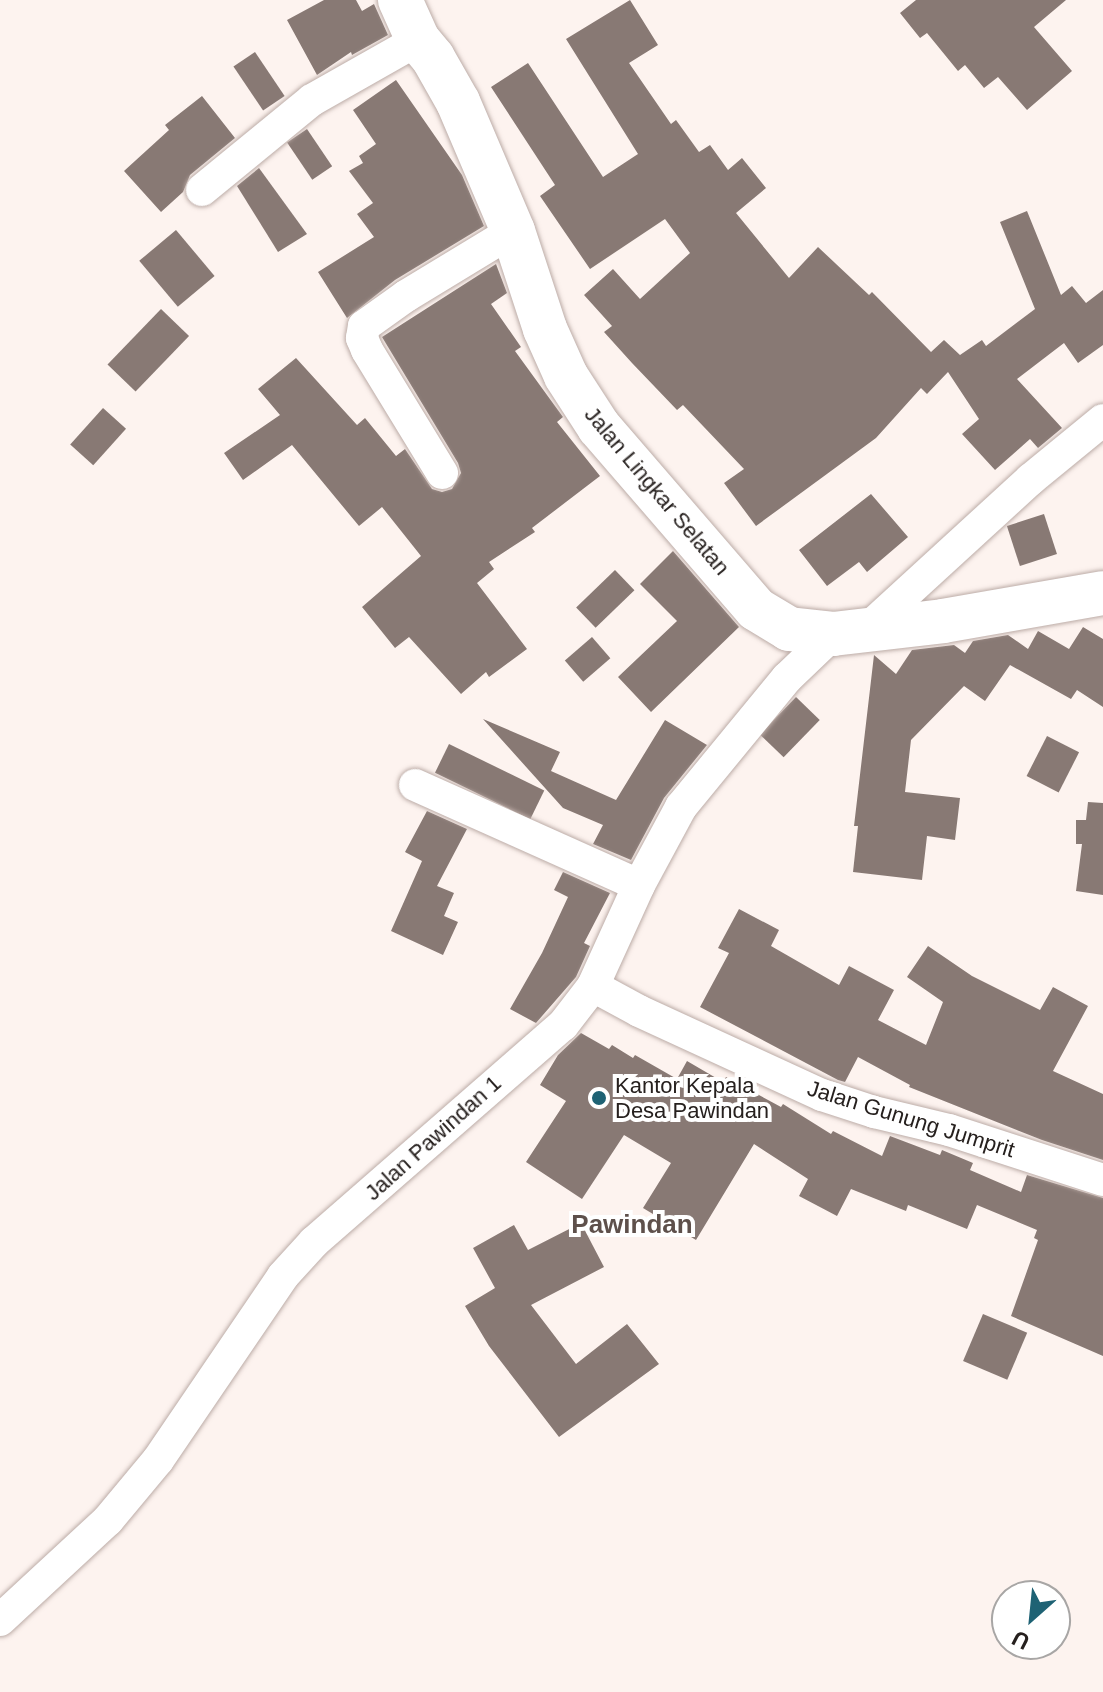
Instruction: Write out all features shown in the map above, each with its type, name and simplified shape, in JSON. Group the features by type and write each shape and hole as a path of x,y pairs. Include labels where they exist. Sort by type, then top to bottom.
{"street":[{"name":"Jalan Lingkar Selatan","path":"400,0 418,40 433,58 458,102 513,231 545,329 566,376 599,427 756,609 789,629 849,632 1103,593"},
{"path":"202,190 312,100 418,40"},
{"path":"442,473 367,350 362,338 364,326 429,281 513,231"},
{"name":"Jalan Pawindan 1","path":"0,1620 108,1520 158,1460 283,1276 314,1242 563,1025 593,986 639,885 681,807 787,678 849,632 1103,420"},
{"path":"415,785 639,885"},
{"name":"Jalan Gunung Jumprit","path":"593,986 689,1035 822,1095 874,1112 949,1130 1103,1180"}],"building":[{"path":"324,0 356,0 362,11 374,4 388,35 352,55 351,52 317,75 287,20"},
{"path":"630,0 658,45 629,63 671,124 676,120 699,152 710,145 728,170 742,158 766,188 736,213 789,278 818,247 869,295 872,292 931,352 944,340 960,355 982,340 986,346 1035,309 1000,222 1027,211 1061,295 1072,286 1086,303 1103,290 1103,345 1078,363 1064,343 1017,379 1062,428 1038,448 1030,439 995,470 962,434 979,419 948,372 927,394 921,388 876,438 756,526 724,483 744,469 683,405 677,410 632,363 604,332 612,326 584,295 613,269 640,299 690,253 665,219 590,269 540,196 555,185 491,87 528,63 603,177 638,154 566,39"},
{"path":"916,0 1066,0 1034,27 1072,71 1027,110 998,77 984,88 965,65 958,71 927,33 920,38 900,13"},
{"path":"255,52 285,96 263,110 233,67"},
{"path":"396,80 462,175 484,226 395,280 347,318 318,272 374,237 357,214 373,203 349,171 363,163 359,156 376,144 353,110"},
{"path":"202,96 235,138 190,175 183,192 161,212 124,171 169,130 165,125"},
{"path":"307,129 332,166 312,180 287,142"},
{"path":"259,168 307,234 278,252 237,186"},
{"path":"176,230 215,276 178,307 139,261"},
{"path":"496,264 507,293 491,304 521,347 515,351 563,417 557,422 600,476 532,528 535,532 489,562 494,569 477,583 527,649 489,677 486,672 461,694 409,637 395,648 362,607 421,556 382,507 359,526 292,445 243,480 224,453 280,415 258,389 296,358 357,425 365,418 396,456 405,449 432,489 442,492 452,489 461,473 458,463 382,337"},
{"path":"161,309 189,336 136,391 108,364"},
{"path":"103,408 126,429 93,465 70,444"},
{"path":"871,494 908,537 867,572 859,562 827,586 799,550"},
{"path":"1044,514 1057,554 1020,566 1007,526"},
{"path":"673,551 739,627 651,712 618,677 677,621 640,584"},
{"path":"615,570 634,590 596,628 576,608"},
{"path":"1083,627 1103,639 1103,707 1077,690 1071,699 1010,665 985,701 964,686 911,740 905,792 960,798 955,840 927,836 922,880 853,872 858,826 854,826 874,655 896,674 912,650 954,645 965,653 973,641 1008,635 1028,649 1038,631 1069,649"},
{"path":"592,637 610,658 583,682 565,661"},
{"path":"796,697 820,720 784,757 760,734"},
{"path":"483,719 560,752 551,771 616,800 665,720 707,745 664,798 631,860 593,844 603,825 563,808"},
{"path":"1047,736 1079,752 1059,792 1027,776"},
{"path":"449,744 544,790 530,819 435,773"},
{"path":"1088,802 1103,803 1103,895 1076,891 1082,844 1076,844 1076,820 1086,820"},
{"path":"427,811 467,829 437,886 454,893 444,916 458,922 443,955 391,931 422,861 405,852"},
{"path":"563,872 610,893 584,943 590,946 576,977 536,1023 510,1009 542,953 568,897 554,890"},
{"path":"739,909 779,930 771,946 839,985 849,966 894,990 878,1020 926,1045 943,1002 907,977 928,946 972,976 1040,1010 1053,987 1088,1006 1053,1071 1103,1094 1103,1160 1042,1140 909,1087 858,1057 845,1082 838,1080 700,1007 729,953 718,948"},
{"path":"581,1033 609,1049 612,1045 633,1058 635,1055 677,1079 687,1061 723,1082 726,1077 781,1107 783,1104 831,1134 833,1131 882,1156 890,1136 940,1155 942,1150 973,1163 970,1170 1021,1192 1027,1175 1103,1198 1103,1356 1011,1316 1038,1240 1034,1238 1037,1230 977,1205 967,1229 908,1205 906,1211 851,1189 837,1216 799,1196 808,1179 754,1144 696,1240 643,1208 671,1163 624,1135 582,1199 526,1162 566,1101 540,1085 558,1055"},
{"path":"581,1223 604,1267 531,1305 576,1364 627,1324 659,1364 559,1437 489,1346 465,1306 495,1288 473,1248 514,1225 528,1250"},
{"path":"983,1314 1027,1333 1007,1380 963,1361"}],"place":[{"name":"Kantor Kepala Desa Pawindan","path":"599,1098"}],"district":[{"name":"Pawindan","path":"632,1225"}]}
